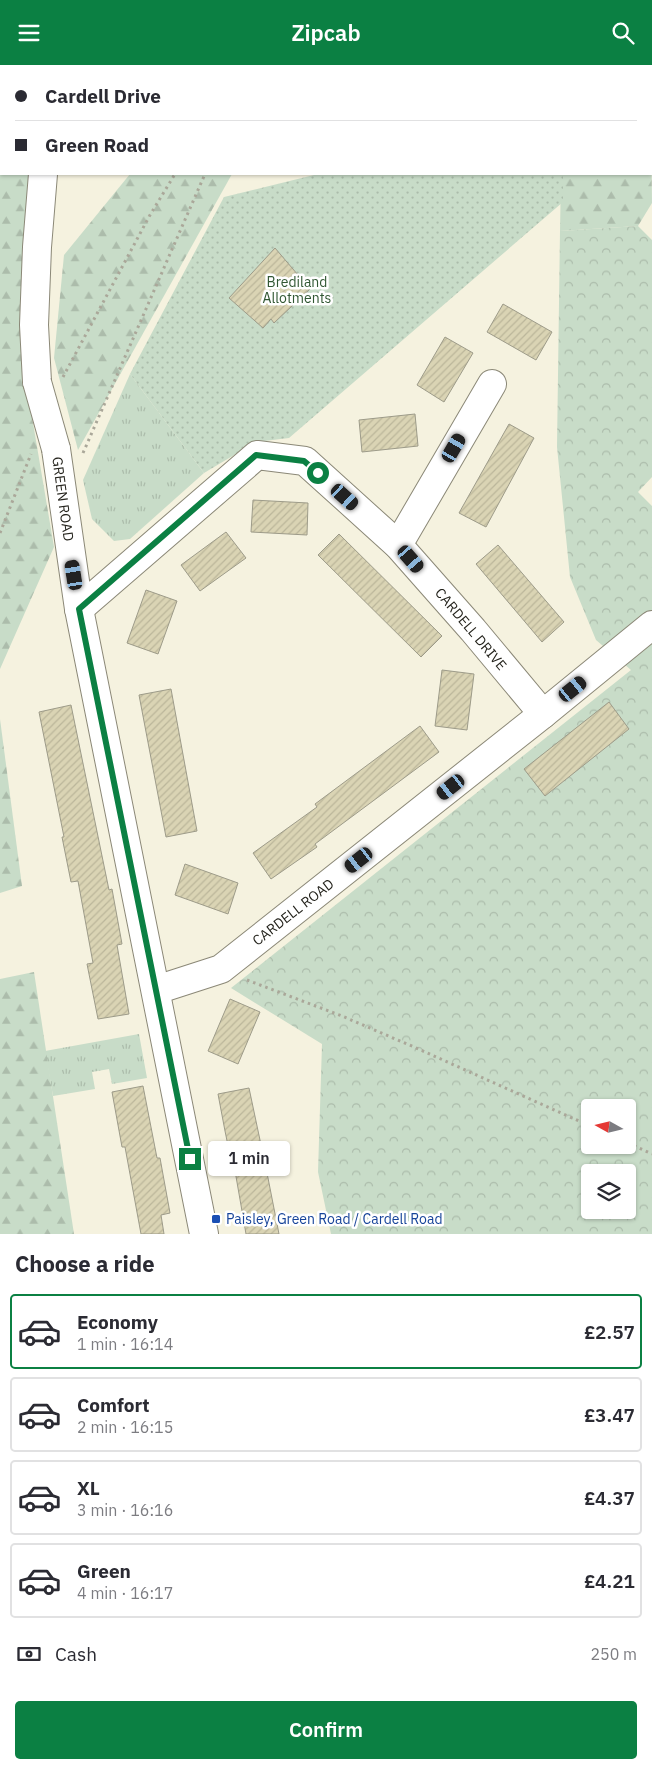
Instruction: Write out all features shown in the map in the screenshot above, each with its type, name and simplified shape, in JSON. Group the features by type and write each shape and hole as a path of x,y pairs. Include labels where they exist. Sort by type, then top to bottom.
{"street":[{"name":"GREEN ROAD","path":"43,175 37,247 34,325 48,383 45,447 60,490 79,609 204,1234"},
{"path":"398,545 492,384"},
{"name":"CARDELL DRIVE","path":"79,609 256,455 304,461 398,545 473,630 543,714"},
{"name":"CARDELL ROAD","path":"156,990 221,969 543,714 652,625"}],"path":[{"path":"48,383 174,175"},
{"path":"60,490 76,469 205,175"},
{"path":"0,533 45,447"},
{"path":"221,969 414,1047 581,1122"},
{"path":"636,1147 652,1154"}],"green space":[{"path":"0,175 30,175 21,352 54,547 0,669"},
{"path":"129,175 231,175 78,450 54,358 64,255"},
{"name":"Brediland Allotments","path":"314,175 563,175 563,202 289,438 256,442 204,473 130,374 224,197"},
{"path":"561,175 652,175 652,203 638,226 560,231"},
{"path":"638,226 652,240 652,477 638,492 652,506 652,1234 331,1234 318,1172 322,1044 231,988 631,670 596,640 570,577 557,447 560,231"},
{"path":"130,374 204,473 130,539 114,541 92,519 83,480"},
{"path":"0,719 22,886 0,893"},
{"path":"34,972 74,1234 0,1234 0,979"},
{"path":"139,1034 147,1078 112,1084 109,1069 92,1072 95,1089 53,1096 45,1051"}],"building":[{"path":"275,248 310,289 274,323 271,319 263,328 229,298"},
{"path":"503,304 552,332 536,360 487,332"},
{"path":"445,337 473,353 444,402 417,385"},
{"path":"415,414 418,446 362,452 359,420"},
{"path":"509,424 534,438 486,527 459,513"},
{"path":"253,500 308,503 307,535 251,532"},
{"path":"226,532 246,558 200,591 181,565"},
{"path":"339,534 442,636 421,657 318,555"},
{"path":"498,545 564,622 542,642 476,564"},
{"path":"146,590 177,601 158,654 127,643"},
{"path":"442,670 474,674 467,730 435,726"},
{"path":"171,689 197,831 166,837 139,695"},
{"path":"609,702 629,729 545,796 524,769"},
{"path":"71,705 109,890 112,889 122,944 117,945 129,1014 98,1019 87,964 93,963 78,881 71,882 39,712"},
{"path":"420,726 439,752 315,844 317,847 271,879 253,853 317,807 315,804"},
{"path":"185,864 238,883 228,914 175,895"},
{"path":"230,999 260,1012 238,1064 208,1051"},
{"path":"143,1086 157,1158 160,1158 170,1213 161,1215 164,1234 141,1234 125,1147 122,1147 112,1092"},
{"path":"249,1088 279,1234 246,1234 234,1165 232,1165 218,1094"}],"place":[{"name":"Paisley, Green Road / Cardell Road","path":"216,1219"}],"route":[{"path":"190,1159 79,609 256,455 304,461 318,473"}]}
